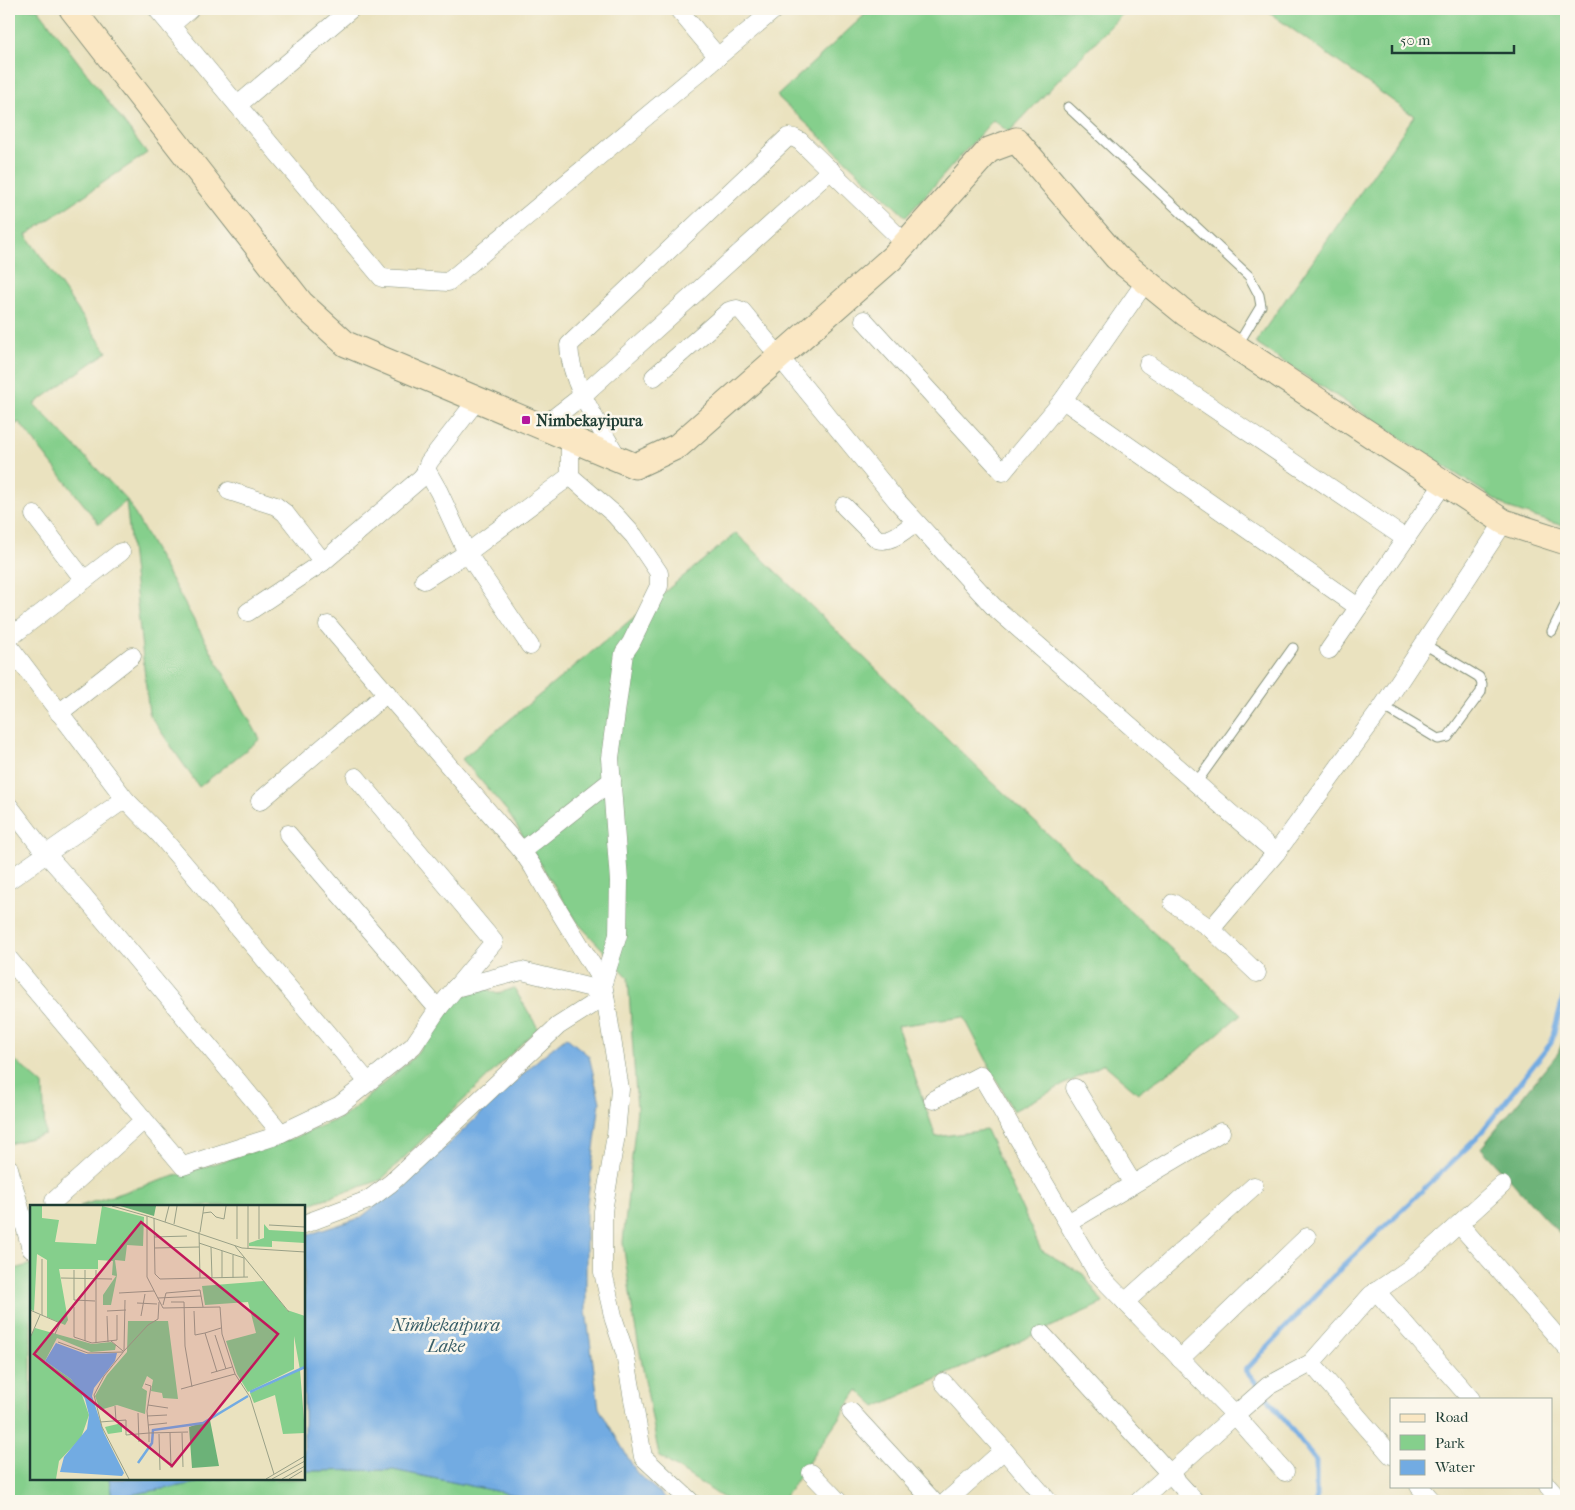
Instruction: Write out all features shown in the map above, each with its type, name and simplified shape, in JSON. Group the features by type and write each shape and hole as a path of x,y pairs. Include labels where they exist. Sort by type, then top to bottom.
{"main road":[{"path":"72,9 301,303 346,344 635,466 678,446 892,258 989,150 1016,140 1116,257 1186,314 1504,522 1566,542"}],"street":[{"path":"157,9 382,278 448,282 776,9"},
{"path":"171,25 190,9"},
{"path":"238,105 351,9"},
{"path":"678,9 718,57"},
{"path":"618,458 582,396 569,356 569,345 788,137 800,141 905,243"},
{"path":"542,427 582,396 830,170"},
{"path":"864,320 1003,472 1063,400 1146,281"},
{"path":"654,377 729,311 737,309 742,311 898,501 993,606 1276,853"},
{"path":"1148,364 1406,539"},
{"path":"248,612 323,562 421,478 429,462 477,400"},
{"path":"1063,400 1358,607"},
{"path":"305,1224 368,1200 390,1183 558,1026 604,990 618,935 620,881 610,758 624,653 631,643 659,586 659,573 634,536 614,514 570,476 570,438"},
{"path":"426,469 439,492 467,553 530,646"},
{"path":"424,580 467,553 570,476"},
{"path":"1329,650 1444,483"},
{"path":"229,491 276,506 284,513 323,562"},
{"path":"844,506 877,539 882,541 889,540 916,522"},
{"path":"34,515 84,580"},
{"path":"1211,929 1276,853 1383,706 1504,522"},
{"path":"9,638 121,552"},
{"path":"328,625 522,850 604,990 620,1089 616,1136 603,1211 603,1272 614,1320 625,1353 643,1457 690,1501"},
{"path":"9,646 125,798 160,835 368,1082"},
{"path":"59,713 132,656"},
{"path":"260,801 387,693"},
{"path":"9,959 183,1166 273,1137 340,1105 413,1046 438,1008 494,942 356,776"},
{"path":"522,850 612,780"},
{"path":"9,880 125,798"},
{"path":"9,806 46,854 82,894 281,1132"},
{"path":"288,834 438,1008"},
{"path":"1173,903 1211,929 1257,973"},
{"path":"456,988 522,971 604,990"},
{"path":"933,1100 981,1075 1097,1273 1235,1415 1285,1472"},
{"path":"1075,1088 1133,1184"},
{"path":"54,1201 144,1120"},
{"path":"1068,1223 1221,1132"},
{"path":"9,1168 30,1245"},
{"path":"1139,1501 1268,1386 1311,1364 1371,1295 1409,1269 1502,1185"},
{"path":"1125,1302 1254,1186"},
{"path":"1459,1224 1566,1346"},
{"path":"1180,1359 1307,1238"},
{"path":"1376,1291 1470,1398"},
{"path":"1042,1334 1195,1501"},
{"path":"1311,1364 1390,1454"},
{"path":"943,1382 1048,1501"},
{"path":"851,1412 933,1501"},
{"path":"947,1501 1004,1450"},
{"path":"811,1473 838,1501"},
{"path":"1420,1488 1432,1501"},
{"path":"1550,1488 1561,1501"}],"lane":[{"path":"1068,107 1249,276 1260,294 1261,306 1236,348"},
{"path":"1552,631 1566,603"},
{"path":"1383,706 1438,739 1448,737 1481,692 1482,684 1479,677 1424,644"},
{"path":"1196,783 1293,648"}],"green space":[{"path":"9,9 38,9 147,153 26,235 107,352 34,404 127,500 260,739 199,787 149,714 126,501 99,524 19,422 9,430"},
{"path":"871,9 1127,9 1009,132 993,120 906,217 777,96"},
{"path":"1264,9 1566,9 1566,527 1510,509 1255,343 1414,116"},
{"path":"736,533 990,780 1241,1014 1187,1060 1138,1093 1104,1064 1013,1111 964,1017 897,1026 936,1137 986,1130 1041,1250 1083,1274 1103,1303 876,1407 858,1390 782,1501 728,1501 659,1456 633,1315 623,1242 637,1109 628,977 578,923 507,811 462,759"},
{"path":"514,988 538,1028 381,1180 305,1205 83,1205 286,1141 345,1116 412,1059 461,996 487,989 497,994"},
{"path":"1566,1032 1566,1241 1481,1148 1558,1053"},
{"path":"9,1055 43,1085 45,1134 9,1144"},
{"path":"30,1264 30,1480 109,1480 112,1498 212,1480 305,1480 305,1471 393,1470 515,1495 530,1501 9,1501 9,1271"}],"water":[{"name":"Nimbekaipura Lake","path":"566,1037 589,1056 600,1102 586,1212 586,1310 599,1408 637,1473 669,1501 530,1501 515,1495 393,1470 305,1471 305,1236 360,1218 422,1169 540,1058"},
{"path":"109,1480 212,1480 112,1498"}],"waterway":[{"path":"1316,1501 1316,1461 1246,1370 1342,1267 1476,1139 1551,1043 1566,987"}],"place":[{"name":"Nimbekayipura","path":"526,420"}]}
